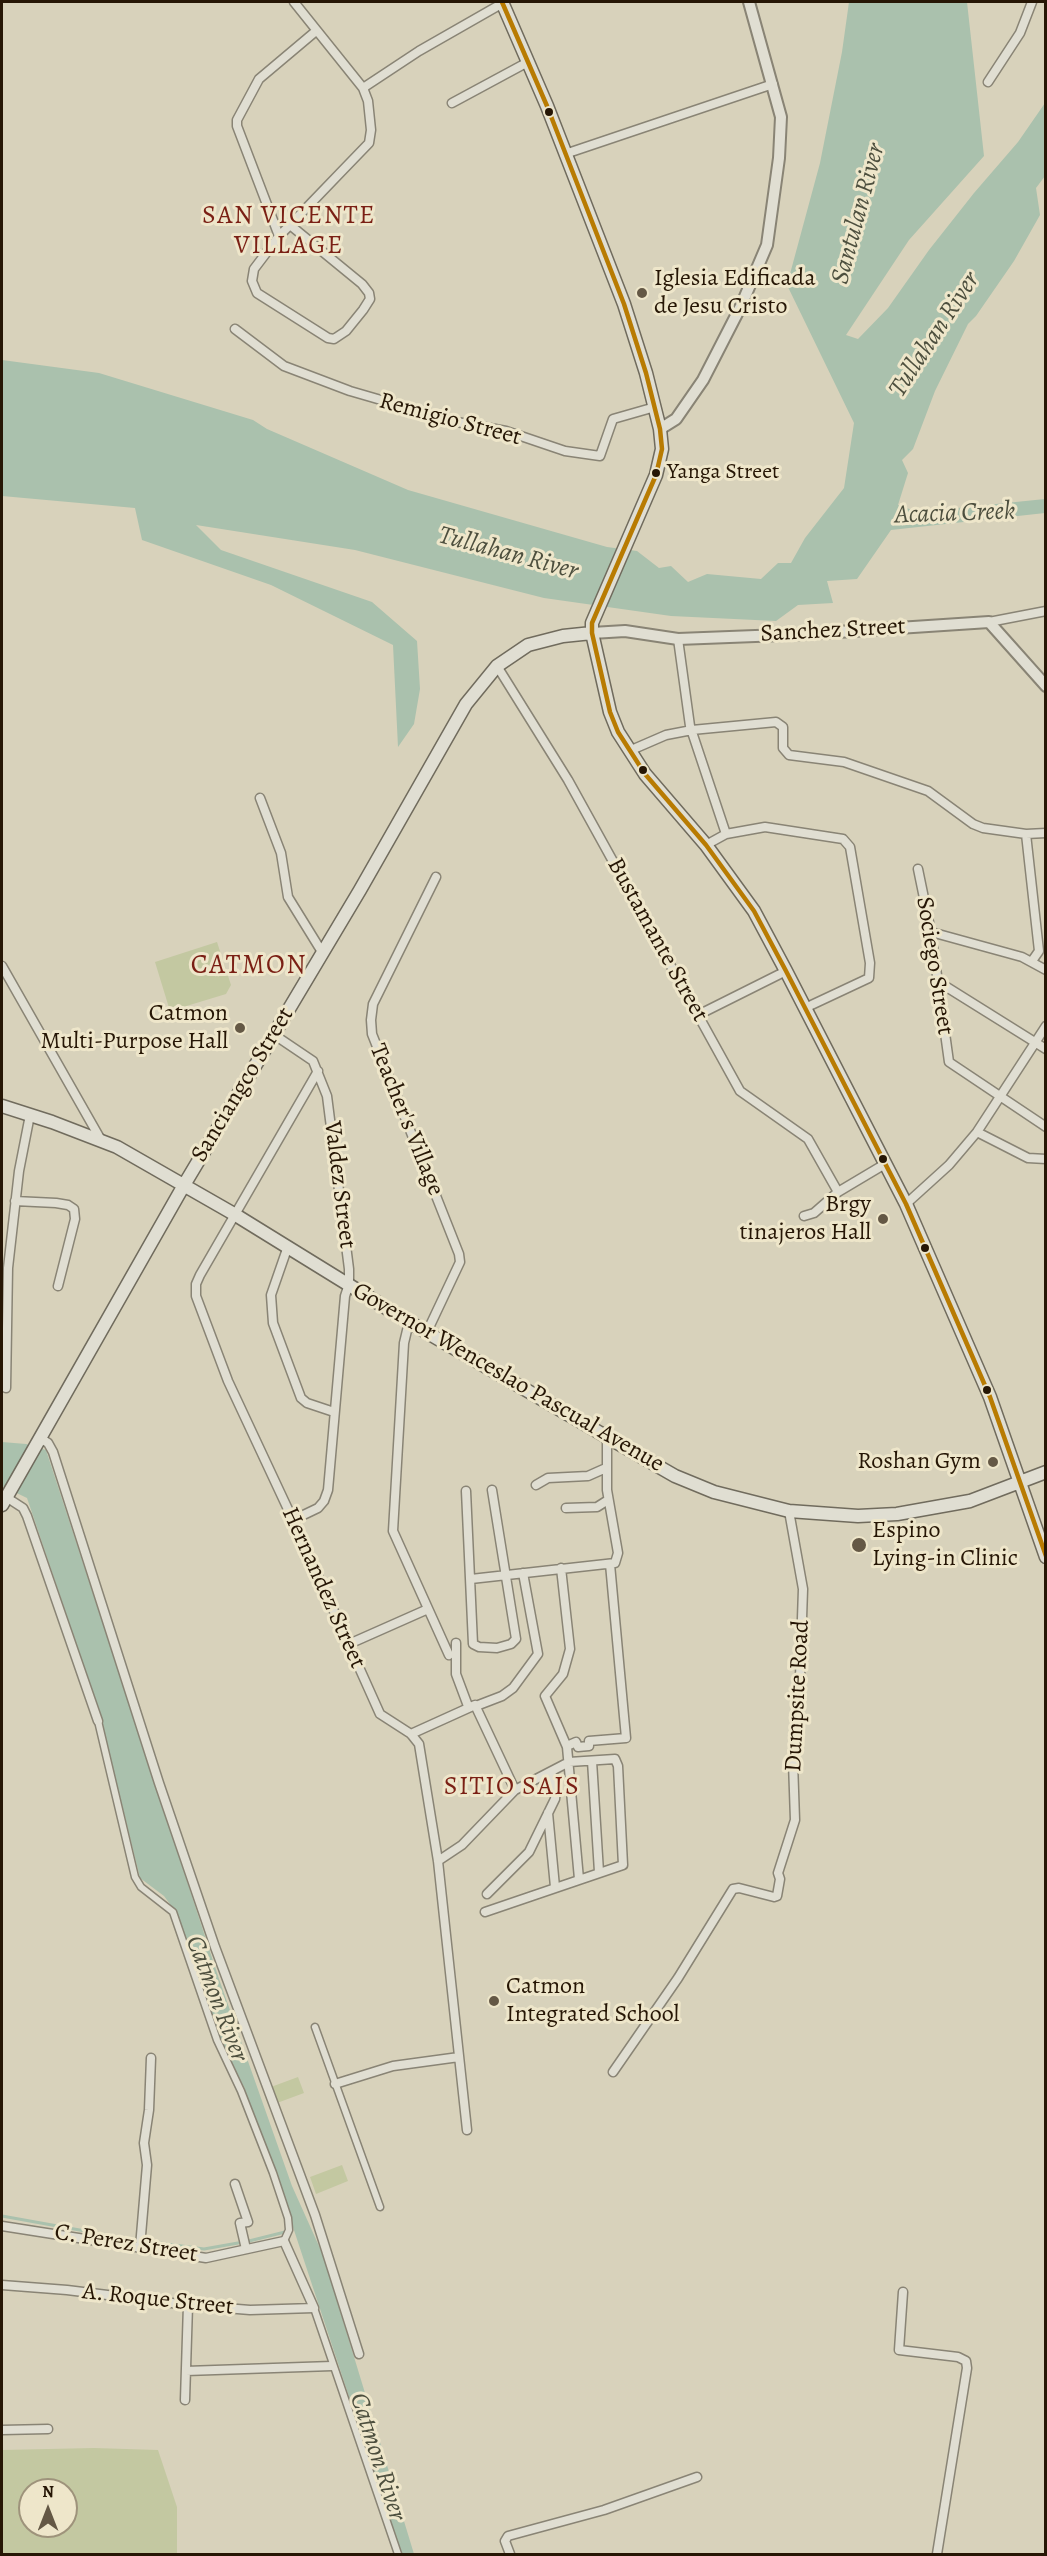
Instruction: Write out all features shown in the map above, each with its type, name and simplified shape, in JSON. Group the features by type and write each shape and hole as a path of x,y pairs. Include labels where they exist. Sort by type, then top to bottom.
{"main road":[{"path":"503,2 624,304 660,429 662,449 656,475 597,608 592,633 610,712 629,751 645,774 706,845 754,911 786,971 906,1204 990,1397 1046,1557"},
{"name":"Sanciangco Street","path":"6,1497 184,1185 466,704 497,666 535,643 563,636 592,633"},
{"name":"Governor Wenceslao Pascual Avenue","path":"2,1107 101,1140 184,1185 409,1322 694,1485 746,1502 789,1512 858,1516 897,1514 970,1501 1046,1472"}],"street":[{"path":"290,225 362,284 369,293 370,299 346,330 334,339 328,338 256,293 252,281 254,269 279,237 290,225 369,143 368,101 363,88 294,2"},
{"path":"363,88 418,51 503,2"},
{"path":"660,429 676,419 702,380 741,306 767,245 781,117 749,2"},
{"path":"988,82 1020,33 1032,2"},
{"path":"279,237 237,126 237,120 259,79 316,31"},
{"path":"452,104 528,62"},
{"path":"565,154 773,84"},
{"name":"Remigio Street","path":"235,329 284,366 350,391 457,422 506,431 565,451 600,456 613,419 655,407"},
{"path":"989,622 1046,611"},
{"path":"989,622 1046,687"},
{"name":"Sanchez Street","path":"592,633 625,631 678,639 807,634 989,622"},
{"path":"678,639 692,730 726,834"},
{"name":"Bustamante Street","path":"497,666 568,780 740,1091 808,1139 838,1192"},
{"path":"629,751 666,735 767,721 776,722 783,727 783,748 789,755 844,762 928,791 973,825 1026,834 1046,833"},
{"path":"260,798 281,854 288,897 321,952"},
{"path":"706,845 726,834 765,827 843,839 850,847 870,963 869,978 805,1008"},
{"path":"1026,834 1039,951 1032,961"},
{"name":"Sociego Street","path":"918,869 931,932 949,1062 1000,1098"},
{"name":"Teacher's Village","path":"427,1332 460,1263 459,1254 372,1034 370,1020 373,1004 435,877"},
{"path":"931,932 1032,961 1046,970"},
{"path":"2,966 101,1140"},
{"path":"698,1015 786,971"},
{"path":"937,981 1046,1049"},
{"path":"906,1204 949,1165 977,1132 1046,1026"},
{"name":"Valdez Street","path":"273,1034 313,1061 327,1096 350,1269 345,1296 328,1490 324,1501 318,1508 293,1520"},
{"name":"Hernandez Street","path":"318,1071 198,1279 196,1296 228,1381 380,1714 411,1734"},
{"path":"1000,1098 1046,1127"},
{"path":"6,1388 8,1268 15,1201 30,1115"},
{"path":"977,1132 1028,1158 1046,1158"},
{"path":"804,1216 814,1213 838,1192 885,1164"},
{"path":"15,1201 56,1203 68,1205 74,1209 75,1218 58,1286"},
{"path":"287,1249 271,1295 273,1323 301,1398 307,1403 334,1412"},
{"path":"409,1322 404,1343 393,1532 449,1655"},
{"path":"471,1579 615,1563 618,1553 608,1500 607,1437"},
{"path":"37,1443 48,1443 53,1452 201,1907 312,2206 359,2354"},
{"path":"536,1485 548,1478 588,1476 606,1468"},
{"path":"466,1491 473,1644 479,1647 497,1648 511,1644 516,1639 504,1576 492,1490"},
{"path":"6,1497 23,1508 27,1516 98,1721 135,1877 141,1887 173,1912 217,2040 241,2091 273,2173 288,2218 289,2230 284,2241 314,2308 398,2554"},
{"path":"566,1508 597,1506 608,1500"},
{"name":"Dumpsite Road","path":"613,2072 678,1978 734,1889 777,1896 780,1879 778,1873 795,1820 794,1762 798,1737 803,1589 789,1512"},
{"path":"567,1746 576,1742 578,1747 589,1746 589,1741 626,1738 610,1564"},
{"path":"561,1568 570,1650 563,1674 544,1696 567,1746 579,1879"},
{"path":"467,2130 438,1861 419,1744 411,1734 472,1706 502,1696 513,1688 537,1654 523,1573"},
{"path":"349,1644 428,1609"},
{"path":"456,1643 456,1674 515,1790"},
{"path":"438,1861 462,1845 515,1790 569,1762 615,1759 618,1766 622,1864 485,1912"},
{"path":"592,1761 599,1872"},
{"path":"487,1894 529,1852 555,1798 556,1789 551,1772"},
{"path":"548,1812 555,1887"},
{"path":"315,2027 380,2207"},
{"path":"335,2084 393,2066 459,2057"},
{"path":"140,2247 147,2164 144,2143 149,2110 151,2058"},
{"path":"236,2184 248,2222 240,2223 246,2249"},
{"name":"C. Perez Street","path":"2,2226 206,2258 284,2241"},
{"name":"A. Roque Street","path":"2,2285 67,2290 188,2306 250,2310 314,2308"},
{"path":"903,2292 899,2350 958,2357 966,2361 967,2368 937,2554"},
{"path":"185,2400 188,2306"},
{"path":"186,2371 332,2366"},
{"path":"2,2430 48,2429"},
{"path":"510,2554 505,2541 508,2536 604,2510 697,2477"}],"shaded area":[{"path":"217,942 231,985 226,994 170,1011 155,962"},
{"path":"298,2077 304,2093 277,2103 271,2087"},
{"path":"342,2165 348,2181 316,2194 310,2177"},
{"path":"94,2448 158,2450 177,2507 177,2554 2,2554 2,2450"}],"water":[{"path":"849,2 967,2 984,156 909,240 846,335 858,339 888,308 929,250 1018,142 1045,103 1045,176 1036,188 1040,215 1014,261 968,324 935,391 913,449 902,460 908,473 898,505 918,512 1045,499 1045,513 891,530 857,579 827,581 833,603 798,605 776,621 671,616 544,598 355,550 196,525 221,550 372,602 417,641 420,689 414,724 398,747 393,645 271,585 142,540 135,508 2,496 2,360 99,373 253,420 267,429 408,490 607,547 637,551 659,568 671,566 688,582 707,574 761,579 778,563 791,563 805,538 844,488 854,423 787,285 820,163 842,52"},
{"name":"Catmon River","path":"2,1442 26,1444 46,1450 219,1979 292,2186 323,2255 414,2554 401,2554 288,2212 244,2087 219,2039 178,1915 164,1896 140,1878 99,1711 27,1498 2,1486"}],"waterway":[{"path":"2,2216 135,2240"},
{"path":"249,2241 285,2232"},
{"path":"144,2241 204,2249 238,2243"}],"transit line":[{"path":"502,2 547,106 624,304 646,373 660,429 662,449 656,475 592,623 592,633 610,712 618,732 645,774 706,845 754,911 786,971 906,1204 990,1397 1046,1556"}],"place":[{"name":"Iglesia Edificada de Jesu Cristo","path":"642,293"},
{"name":"Yanga Street","path":"656,473"},
{"name":"Catmon Multi-Purpose Hall","path":"240,1028"},
{"name":"Brgy tinajeros Hall","path":"883,1219"},
{"name":"Roshan Gym","path":"993,1462"},
{"name":"Espino Lying-in Clinic","path":"859,1545"},
{"name":"Catmon Integrated School","path":"494,2001"}],"district":[{"name":"SAN VICENTE VILLAGE","path":"289,232"},
{"name":"CATMON","path":"249,966"},
{"name":"SITIO SAIS","path":"512,1788"}],"water label":[{"name":"Santulan River","path":"859,214"},
{"name":"Tullahan River","path":"935,335"},
{"name":"Acacia Creek","path":"955,514"},
{"name":"Tullahan River","path":"508,554"}]}
